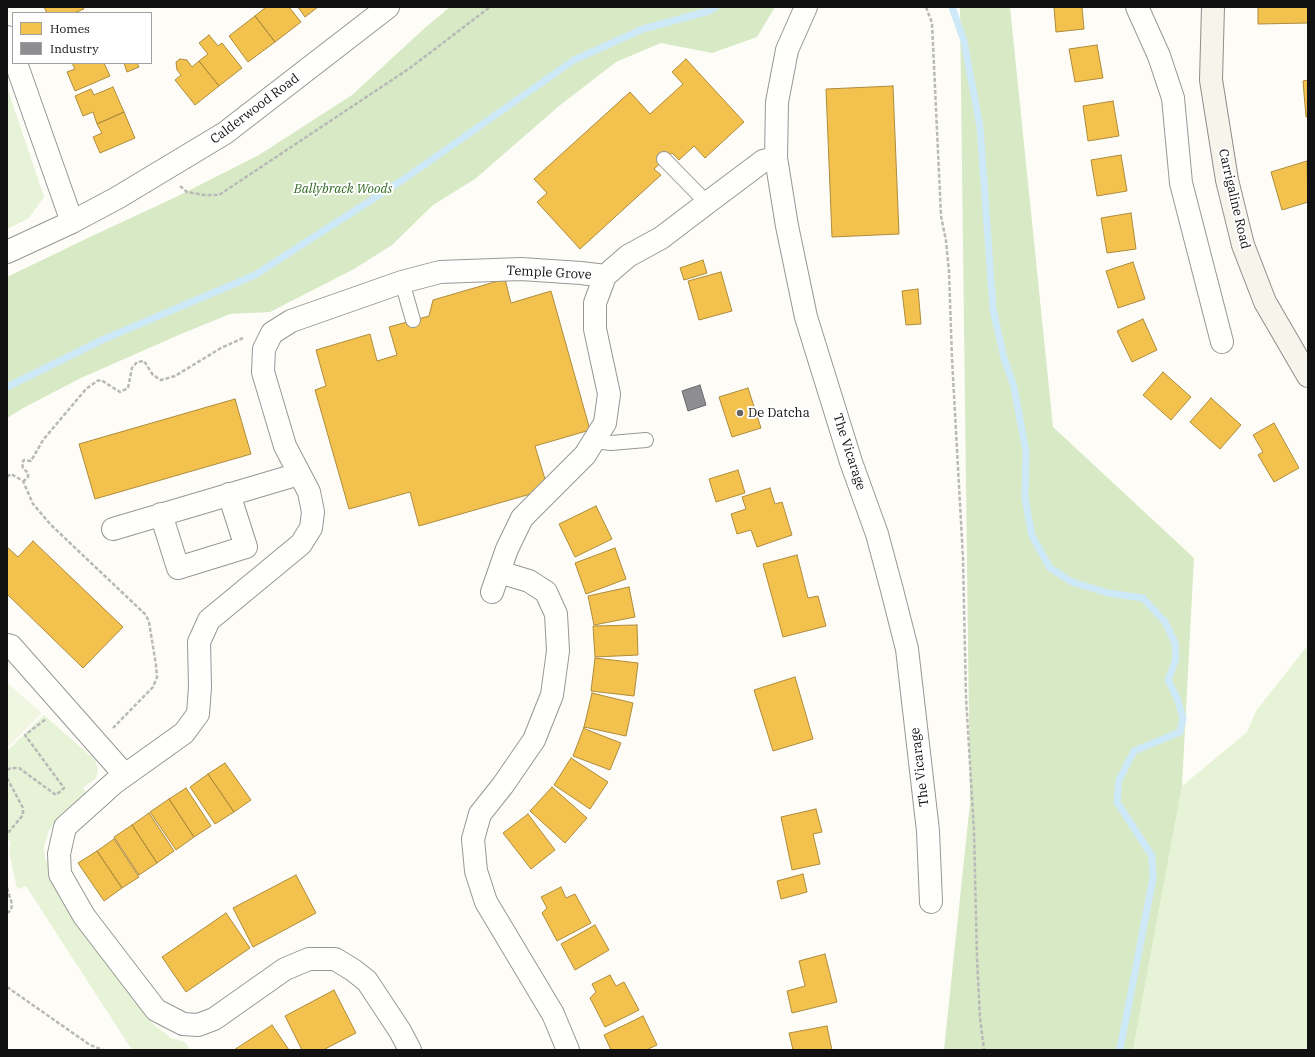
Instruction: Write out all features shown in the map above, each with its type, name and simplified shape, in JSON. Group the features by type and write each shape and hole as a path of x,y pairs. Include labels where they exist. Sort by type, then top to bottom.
{"main road":[{"name":"Carrigaline Road","path":"1213,7 1211,80 1227,180 1243,245 1265,302 1308,376"}],"street":[{"name":"Calderwood Road","path":"7,252 72,222 117,198 225,133 388,7"},
{"name":"The Vicarage","path":"806,7 787,50 777,102 776,158 787,226 806,317 851,462 877,534 907,649 928,832 931,902"},
{"path":"1137,7 1159,56 1174,98 1181,184 1222,342"},
{"path":"7,37 12,51"},
{"path":"16,64 72,222"},
{"name":"Temple Grove","path":"410,1050 400,1031 367,981 335,959 309,959 285,969 214,1019 198,1025 183,1024 156,1010 84,916 60,874 59,854 65,827 114,783 184,733 198,714 200,642 209,620 301,544 311,528 313,512 309,492 285,446 263,372 264,349 272,333 291,321 402,282 440,272 521,269 605,276 628,256 661,238 707,202 764,161 776,158"},
{"path":"568,1050 553,1014 486,902 476,871 473,839 480,814 503,785 534,740 552,696 558,651 556,614 546,592 529,581 495,582 507,549 522,518 585,455 605,423 609,394 595,329 595,303 605,276"},
{"path":"113,529 299,474"},
{"path":"161,514 178,568 246,547 229,494"},
{"path":"7,645 11,646 125,776"}],"lane":[{"path":"664,159 707,202"},
{"path":"402,282 413,320"},
{"path":"594,441 611,443 646,440"}],"path":[{"path":"168,168 175,183 187,192 204,195 219,195 410,68 490,7"},
{"path":"926,7 932,23 941,216 946,241 949,272 952,359 963,558 966,698 974,831 977,959 980,1018 984,1050"},
{"path":"23,482 28,477 28,473 23,468 22,463 24,460 31,461 43,440 86,389 97,381 101,380 120,392 128,388 132,368 137,362 144,361 153,375 160,380 175,376 221,348 244,338"},
{"path":"7,477 11,474 23,482 33,504 51,525 143,611 149,622 157,677 153,687 109,733"},
{"path":"7,770 11,768 19,768 56,795 64,788 25,735 51,715"},
{"path":"7,778 23,808 23,815 7,834"},
{"path":"7,888 12,904 11,910 7,913"},
{"path":"7,987 90,1045 103,1050"}],"green space":[{"name":"Ballybrack Woods","path":"450,7 775,7 757,37 712,53 661,43 616,62 559,106 475,179 433,205 392,245 354,269 270,312 230,314 181,334 81,378 7,418 7,277 176,197 259,155 352,95 427,26"},
{"path":"960,7 1010,7 1053,427 1194,558 1182,786 1133,1050 944,1050 970,803"},
{"path":"7,87 44,197 29,218 7,229"},
{"path":"1308,645 1308,1050 1133,1050 1182,786 1247,732 1256,711"},
{"path":"7,683 42,713 7,748"},
{"path":"44,715 95,760 98,769 96,778 83,788 87,793 62,813 49,830 44,847 45,858 61,891 108,962 153,1024 171,1038 185,1042 190,1050 132,1050 26,886 17,889 9,851 11,841 7,840 7,751"}],"building: Homes":[{"path":"44,7 83,7 84,9 76,12 46,12"},
{"path":"266,7 289,7 301,22 275,42 255,16"},
{"path":"298,7 318,7 305,17"},
{"path":"1054,7 1082,7 1084,29 1056,32"},
{"path":"1258,7 1308,7 1308,23 1258,24"},
{"path":"255,16 275,42 248,62 229,36"},
{"path":"209,35 218,46 222,43 242,68 219,86 199,61 208,54 199,43"},
{"path":"1097,45 1103,78 1075,82 1069,49"},
{"path":"180,59 187,60 192,67 199,61 219,86 195,105 175,80 181,75 177,70 176,62"},
{"path":"686,59 744,122 705,158 694,146 679,160 672,153 654,169 661,175 580,249 537,202 547,193 534,179 630,92 650,114 683,84 672,72"},
{"path":"72,64 104,64 110,76 75,91 67,72 75,69"},
{"path":"124,64 138,64 139,67 127,72"},
{"path":"1308,80 1308,117 1306,117 1303,81"},
{"path":"893,86 899,234 832,237 826,89"},
{"path":"113,87 124,112 97,124 93,112 83,116 75,96 91,89 94,95"},
{"path":"1113,101 1119,136 1088,141 1083,106"},
{"path":"124,112 135,138 100,153 93,137 102,133 97,124"},
{"path":"1121,155 1127,191 1097,196 1091,160"},
{"path":"1307,161 1308,202 1282,210 1271,172"},
{"path":"1131,213 1136,249 1107,253 1101,218"},
{"path":"703,260 707,273 684,280 680,268"},
{"path":"1133,262 1145,299 1118,308 1106,271"},
{"path":"721,272 732,311 699,320 688,281"},
{"path":"505,279 511,303 551,291 590,430 535,446 548,489 419,526 410,492 349,509 315,390 326,386 316,350 370,334 377,361 397,355 389,327 429,316 433,300"},
{"path":"918,289 921,324 906,325 902,291"},
{"path":"1143,319 1157,350 1132,362 1117,331"},
{"path":"1163,372 1191,397 1171,420 1143,395"},
{"name":"De Datcha","path":"748,388 761,428 732,437 719,397"},
{"path":"1211,398 1241,425 1220,449 1190,422"},
{"path":"235,399 251,454 95,499 79,444"},
{"path":"1274,423 1299,468 1274,482 1258,455 1263,452 1253,435"},
{"path":"738,470 745,493 716,502 709,479"},
{"path":"770,488 775,504 782,502 792,535 757,547 751,530 737,534 731,514 746,509 742,497"},
{"path":"596,506 612,539 575,557 559,524"},
{"path":"33,541 123,627 83,668 7,594 7,547 18,557"},
{"path":"615,548 626,579 586,594 575,563"},
{"path":"797,555 808,598 818,596 826,626 783,637 763,564"},
{"path":"629,587 635,617 594,625 588,596"},
{"path":"637,625 638,655 595,657 593,626"},
{"path":"595,658 638,663 634,696 591,691"},
{"path":"795,677 813,739 773,751 754,690"},
{"path":"592,693 633,703 626,736 584,727"},
{"path":"584,727 585,729 621,743 610,770 573,756"},
{"path":"571,758 608,782 590,809 554,785"},
{"path":"225,763 251,800 234,812 208,774"},
{"path":"208,774 234,812 215,824 190,787"},
{"path":"552,787 587,818 565,843 530,811"},
{"path":"186,788 211,826 194,837 169,799"},
{"path":"169,799 194,837 176,850 150,812"},
{"path":"816,809 822,832 813,834 820,864 792,870 781,817"},
{"path":"149,813 174,851 157,863 132,825"},
{"path":"528,814 555,850 531,869 503,833"},
{"path":"132,825 157,863 139,875 114,837"},
{"path":"114,839 139,877 122,888 97,851"},
{"path":"97,851 122,888 104,901 78,863"},
{"path":"803,874 807,892 781,899 777,881"},
{"path":"296,875 316,913 253,947 233,908"},
{"path":"561,887 566,898 575,894 591,923 557,941 542,913 547,908 541,897"},
{"path":"226,913 250,948 186,992 162,957"},
{"path":"595,925 609,950 575,970 561,944"},
{"path":"825,954 837,1002 792,1013 787,991 805,986 799,961"},
{"path":"610,975 616,986 624,982 639,1010 605,1027 590,998 596,992 592,984"},
{"path":"334,990 356,1033 323,1050 302,1050 285,1016"},
{"path":"643,1016 657,1045 646,1050 611,1050 604,1035"},
{"path":"272,1025 289,1050 234,1050"},
{"path":"827,1026 832,1050 793,1050 789,1033"}],"building: Industry":[{"path":"700,385 706,405 688,411 682,391"}],"waterway":[{"path":"7,387 102,340 255,275 407,177 574,60 643,29 709,11 716,7"},
{"path":"952,7 964,41 980,127 993,309 1004,358 1014,387 1026,452 1025,498 1032,536 1050,568 1072,582 1108,593 1143,598 1165,622 1175,643 1176,659 1168,680 1177,698 1183,718 1180,732 1134,751 1119,780 1117,802 1152,856 1153,878 1119,1050"}],"place":[{"name":"De Datcha","path":"740,413"}]}
